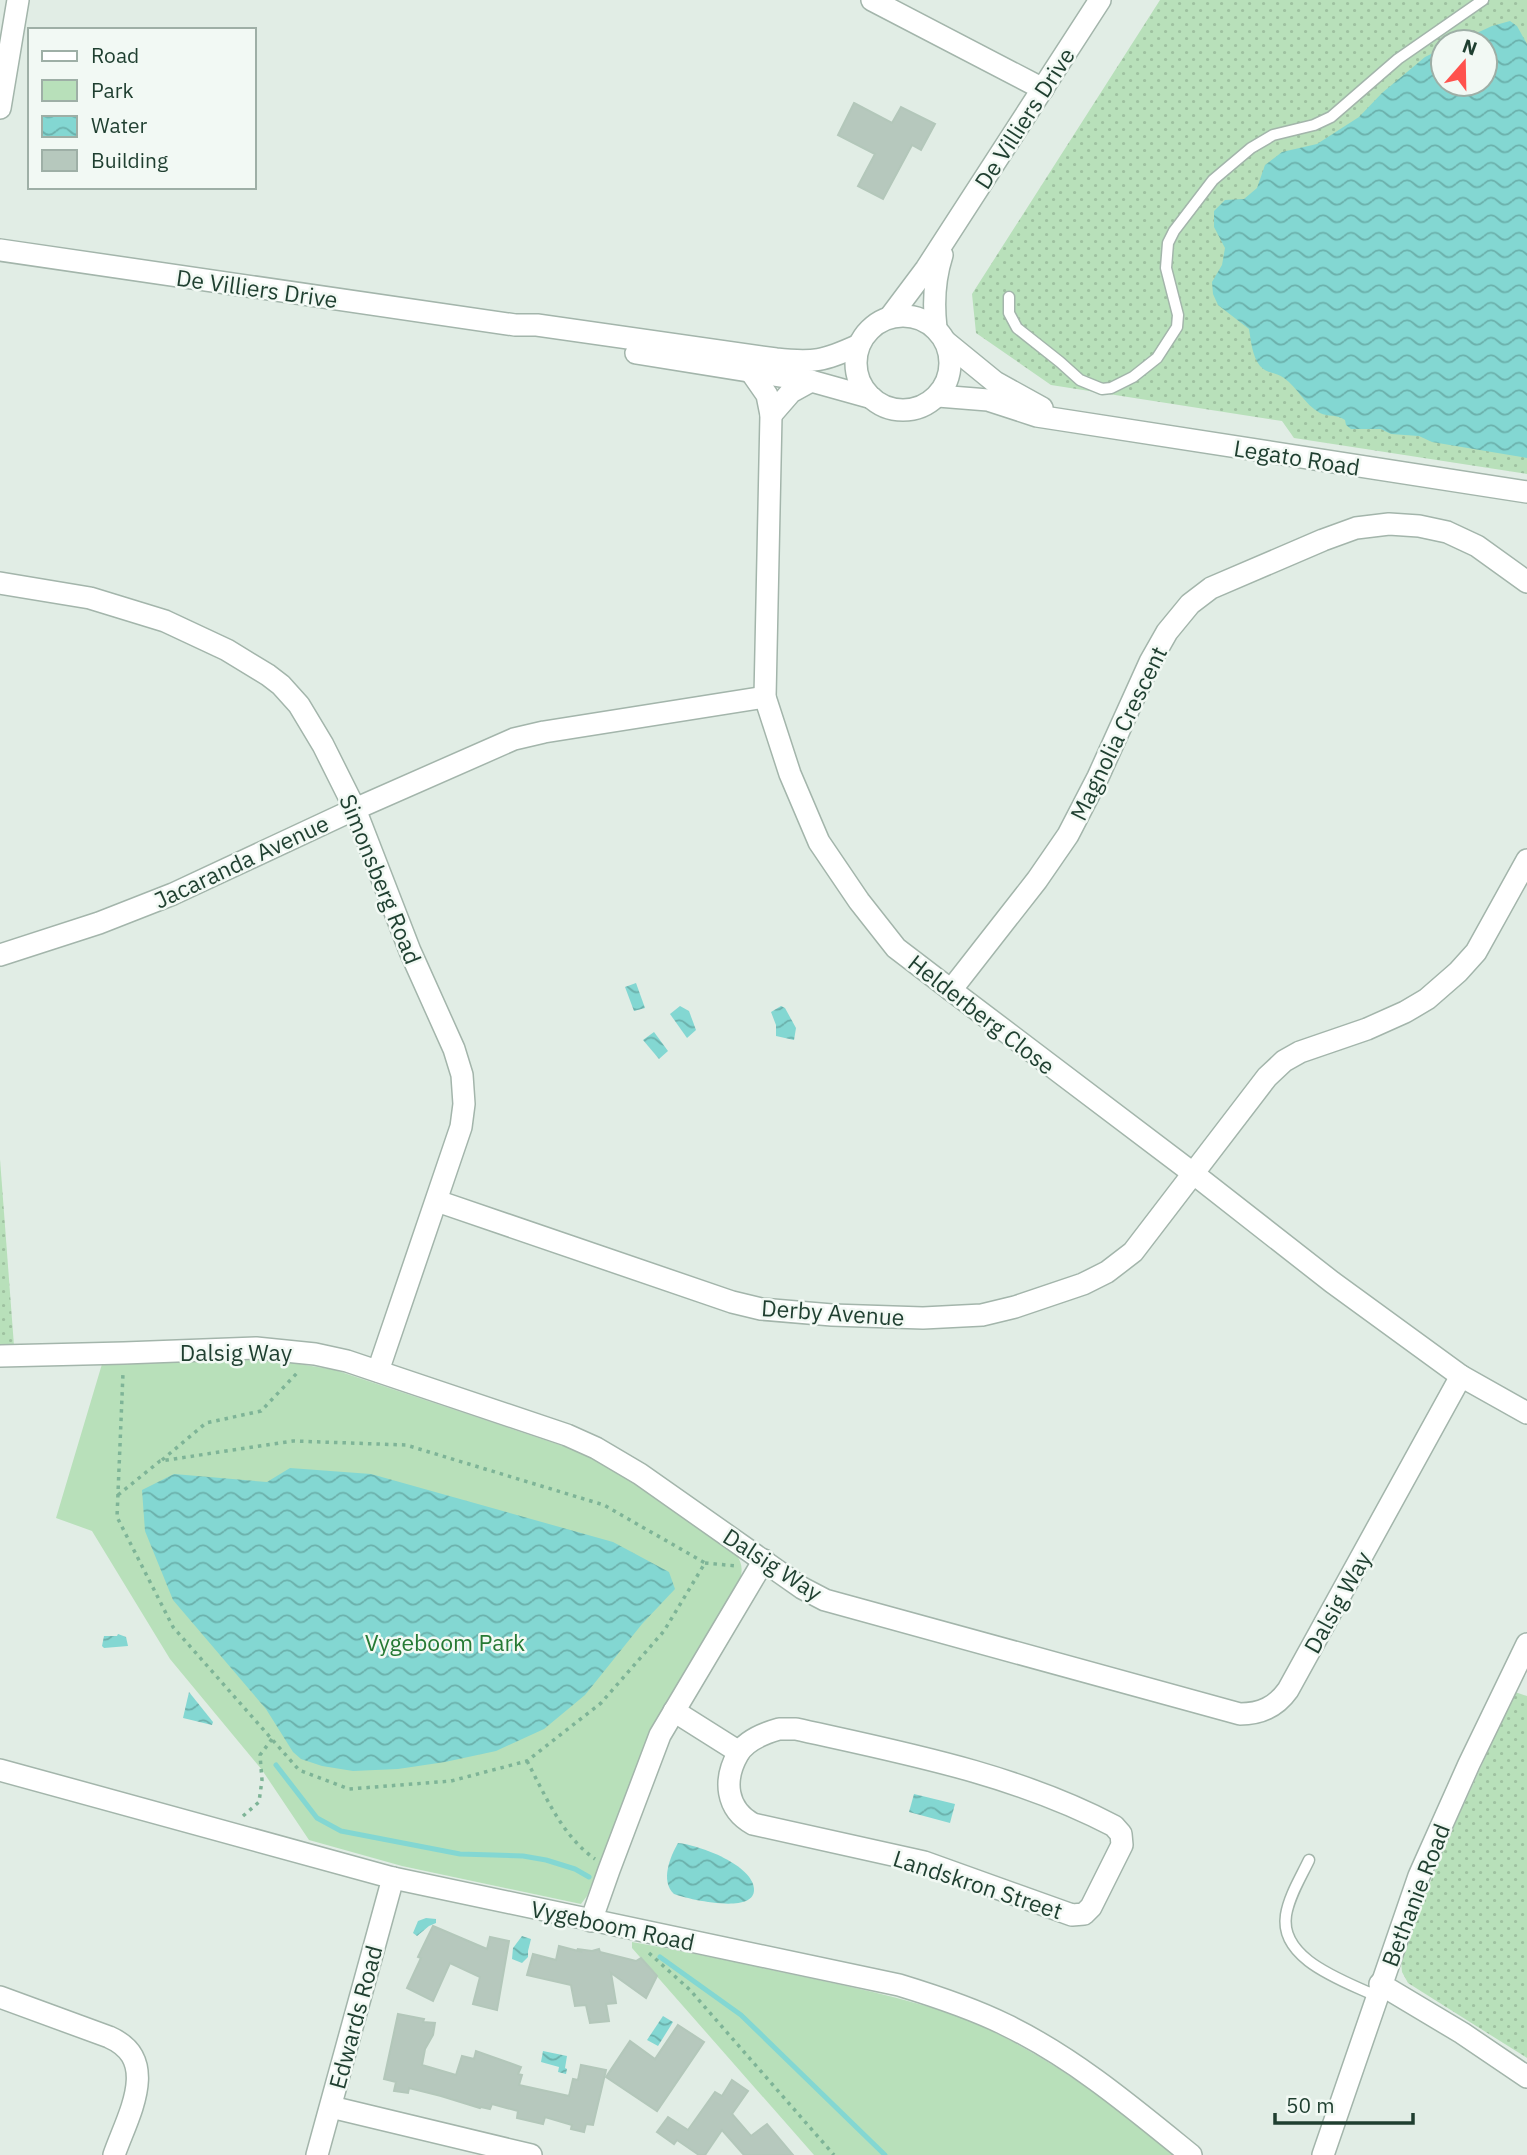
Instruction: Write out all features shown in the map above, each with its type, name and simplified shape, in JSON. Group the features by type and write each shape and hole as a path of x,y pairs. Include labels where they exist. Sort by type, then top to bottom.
{"street":[{"path":"0,108 3,69 18,0"},
{"path":"872,0 1043,89"},
{"name":"De Villiers Drive","path":"890,317 948,236 1100,0"},
{"name":"De Villiers Drive","path":"941,335 933,300 936,274 948,236"},
{"name":"De Villiers Drive","path":"0,250 514,325 537,325 802,362 822,360 859,345"},
{"path":"906,315 922,319 941,335 951,356 951,370 946,384 938,396 926,405 905,410 884,406 862,387 857,374 859,345 866,332 890,317 906,315"},
{"name":"De Villiers Drive","path":"514,325 550,336 674,360 811,381 872,398"},
{"name":"Legato Road","path":"941,335 995,382 1066,421"},
{"name":"Helderberg Close","path":"751,372 766,395 771,415 765,697 790,774 819,842 859,901 896,948 1332,1282 1461,1376 1527,1413"},
{"path":"771,415 790,392 811,381"},
{"name":"Legato Road","path":"938,396 988,400 1037,416 1066,421 1527,492"},
{"name":"Magnolia Crescent","path":"951,990 1037,880 1068,835 1098,777 1150,662 1167,632 1190,604 1211,589 1334,536 1356,528 1389,524 1419,526 1447,532 1477,546 1527,583"},
{"name":"Simonsberg Road","path":"0,583 90,598 165,621 227,650 268,675 292,696 305,713 355,809 410,951 454,1049 462,1075 464,1104 461,1127 378,1371"},
{"name":"Jacaranda Avenue","path":"0,955 99,923 173,894 355,809 530,734 765,697"},
{"path":"1194,1174 1267,1077 1284,1061 1300,1052 1367,1029 1405,1012 1427,999 1458,972 1476,952 1527,860"},
{"name":"Derby Avenue","path":"437,1201 752,1307 832,1315 923,1318 982,1315 1015,1307 1083,1284 1107,1272 1133,1252 1194,1174"},
{"name":"Dalsig Way","path":"0,1356 256,1348 315,1354 378,1371 567,1434 596,1448 640,1474 762,1564 802,1588 841,1605 1240,1714 1260,1713 1276,1704 1288,1690 1461,1376"},
{"path":"592,1921 660,1735 762,1564"},
{"name":"Bethanie Road","path":"1323,2155 1419,1876 1527,1644"},
{"path":"674,1711 739,1752"},
{"name":"Landskron Street","path":"779,1728 796,1729 947,1763 1025,1788 1108,1823 1118,1829 1122,1845 1091,1908 1084,1914 1065,1913 924,1862 753,1824 736,1811 730,1796 732,1770 739,1752 763,1734 779,1728"},
{"name":"Vygeboom Road","path":"0,1770 393,1878 899,1985 936,1996 1003,2023 1056,2053 1119,2095 1191,2155"},
{"name":"Edwards Road","path":"317,2155 393,1878"},
{"path":"1378,1990 1462,2033 1527,2077"},
{"path":"0,1997 109,2037 125,2046 131,2053 138,2070 137,2088 114,2155"},
{"path":"331,2107 531,2155"}],"lane":[{"path":"1009,296 1009,313 1017,328 1080,380 1102,389 1111,388 1133,377 1157,358 1177,327 1178,315 1166,268 1168,243 1213,180 1231,163 1268,137 1314,125 1331,117 1398,59 1483,0"},
{"path":"1309,1860 1287,1910 1286,1925 1291,1939 1302,1956 1317,1967 1378,1990"}],"path":[{"path":"124,1353 117,1517 173,1627 299,1770 349,1789 451,1781 527,1761 601,1703 664,1631 705,1563"},
{"path":"118,1495 206,1423 261,1411 315,1354"},
{"path":"160,1461 293,1441 406,1445 604,1505 705,1563 762,1564"},
{"path":"221,1831 259,1802 262,1780 260,1755 272,1739"},
{"path":"527,1761 553,1811 586,1853"},
{"path":"631,1929 650,1955 690,1990 834,2155"}],"green space":[{"path":"1160,0 1527,0 1527,474 1294,438 1282,421 1051,385 976,333 972,294"},
{"path":"0,1159 14,1346 0,1346"},
{"name":"Vygeboom Park","path":"282,1361 335,1370 575,1450 622,1472 738,1557 741,1566 740,1580 653,1729 587,1896 581,1904 402,1866 309,1840 262,1770 170,1659 92,1531 56,1518 102,1364"},
{"path":"1515,1692 1527,1696 1527,2058 1408,1983 1402,1972 1401,1960 1439,1859"},
{"path":"632,1942 863,1990 929,2007 971,2022 1017,2044 1064,2072 1176,2155 814,2155 632,1948"}],"water":[{"path":"1510,21 1517,26 1527,44 1527,458 1432,442 1419,436 1391,434 1381,429 1351,429 1342,418 1314,409 1284,378 1260,366 1249,329 1218,305 1212,282 1222,265 1225,248 1214,227 1214,211 1225,200 1244,199 1257,188 1265,165 1282,152 1317,144 1359,117 1382,93 1425,57 1429,55 1429,98 1499,98 1499,28 1488,28"},
{"path":"636,983 645,1008 634,1011 625,987"},
{"path":"680,1006 689,1011 696,1030 687,1038 670,1014"},
{"path":"781,1006 785,1008 796,1028 794,1040 776,1036 776,1025 771,1012"},
{"path":"654,1032 668,1051 659,1059 643,1040"},
{"path":"290,1468 371,1474 613,1542 669,1572 675,1589 642,1624 585,1695 544,1729 496,1751 445,1762 398,1769 353,1771 322,1766 301,1759 293,1752 266,1709 173,1600 145,1531 142,1490 174,1474 267,1482"},
{"path":"118,1634 126,1637 128,1646 102,1646 104,1636"},
{"path":"189,1692 213,1722 212,1725 183,1718"},
{"path":"914,1794 955,1804 950,1823 909,1812"},
{"path":"678,1843 711,1852 745,1872 752,1881 754,1890 751,1898 732,1904 674,1894 667,1876"},
{"path":"436,1919 436,1923 417,1936 413,1933 418,1921"},
{"path":"522,1936 531,1939 528,1957 522,1963 512,1959 513,1948"},
{"path":"663,2016 673,2022 658,2046 647,2040"},
{"path":"543,2051 567,2056 566,2074 558,2072 559,2067 541,2062"}],"building":[{"path":"854,103 892,123 901,107 935,124 921,150 912,145 883,199 858,186 875,154 838,135"},
{"path":"433,1926 487,1949 490,1937 509,1941 497,2010 473,2004 480,1977 450,1963 433,2001 407,1988"},
{"path":"559,1946 582,1952 577,1949 599,1949 600,1952 636,1961 641,1958 657,1976 646,1998 611,1973 616,2003 606,2004 609,2021 590,2023 586,2005 575,2006 571,1985 527,1975 533,1954 556,1960"},
{"path":"398,2014 435,2023 422,2065 456,2075 462,2056 474,2059 476,2051 521,2067 518,2074 522,2075 519,2085 569,2096 573,2079 578,2080 581,2065 606,2070 593,2125 586,2124 584,2132 571,2129 572,2125 545,2117 543,2124 517,2118 518,2111 492,2104 490,2109 480,2108 409,2088 408,2093 394,2091 396,2082 384,2079"},
{"path":"678,2025 704,2042 657,2111 606,2077 630,2041 655,2059"},
{"path":"732,2080 748,2091 732,2114 751,2136 767,2124 793,2155 744,2155 722,2130 705,2155 699,2155 677,2140 674,2144 657,2132 668,2117 688,2130 715,2092 722,2096"}],"waterway":[{"path":"276,1765 317,1818 341,1831 460,1854 523,1856 546,1860 575,1869 589,1877"},
{"path":"660,1957 741,2015 885,2155"}]}
